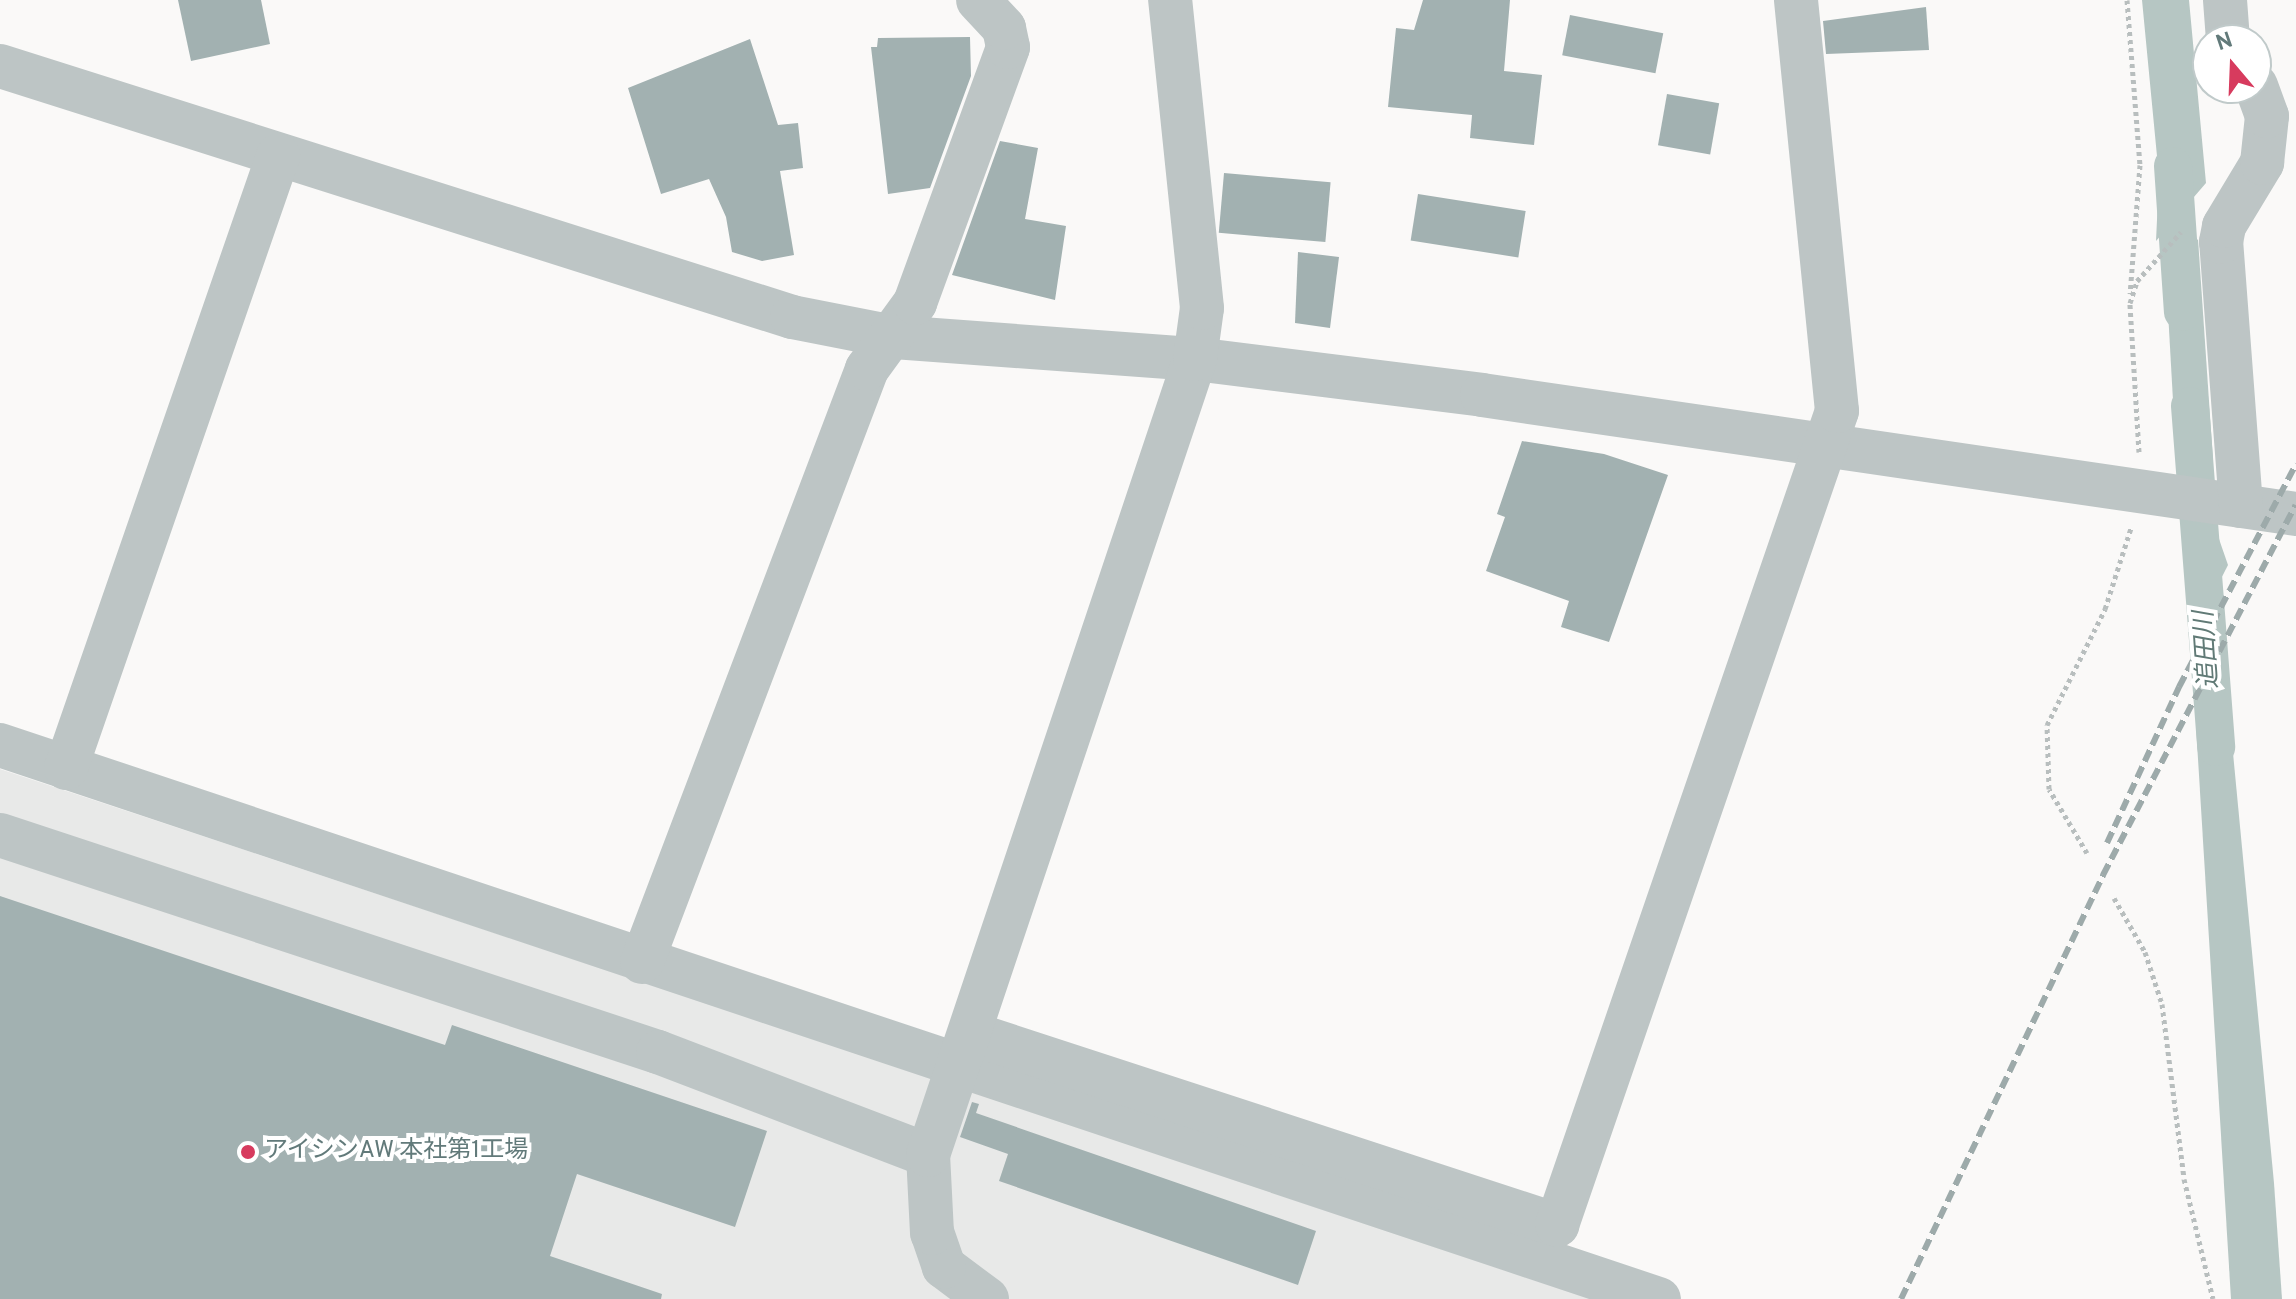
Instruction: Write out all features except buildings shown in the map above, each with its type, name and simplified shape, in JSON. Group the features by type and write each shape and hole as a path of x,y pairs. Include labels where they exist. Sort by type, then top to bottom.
{"street":[{"path":"642,962 867,369 894,337 915,303 1008,47 1004,28 978,0"},
{"path":"987,1299 944,1267 932,1233 928,1155 1195,359 1202,308 1170,0"},
{"path":"0,745 642,962 964,1050 1557,1225 1837,411 1796,0"},
{"path":"2225,0 2227,24"},
{"path":"0,66 792,317 894,337 1195,359 1827,445 2296,514"},
{"path":"2233,505 2221,242 2224,226 2262,163 2267,116 2263,104"},
{"path":"66,768 278,156"},
{"path":"0,835 658,1052 928,1155"},
{"path":"964,1050 1659,1299"}],"path":[{"path":"2087,853 2049,789 2047,725 2105,609 2154,494 2130,303 2140,165 2127,0"},
{"path":"2130,303 2150,264"},
{"path":"2114,898 2145,952 2162,1004 2184,1179 2213,1299"}],"shaded area":[{"path":"2142,0 2189,0 2192,104 2199,104 2206,183 2156,241 2159,177"},
{"path":"2198,239 2213,460 2176,454 2166,276"},
{"path":"2219,539 2228,565 2199,622 2188,542"},
{"path":"2225,669 2274,1183 2282,1299 2231,1299 2196,726"},
{"path":"0,769 1600,1299 0,1299"}],"waterway":[{"name":"追田川","path":"2173,166 2183,312"},
{"name":"追田川","path":"2190,406 2216,747"}],"railway":[{"path":"2107,843 2179,687 2296,464"},
{"path":"1901,1299 2103,875 2296,505"}],"place":[{"name":"アイシンAW 本社第1工場","path":"248,1152"}]}
